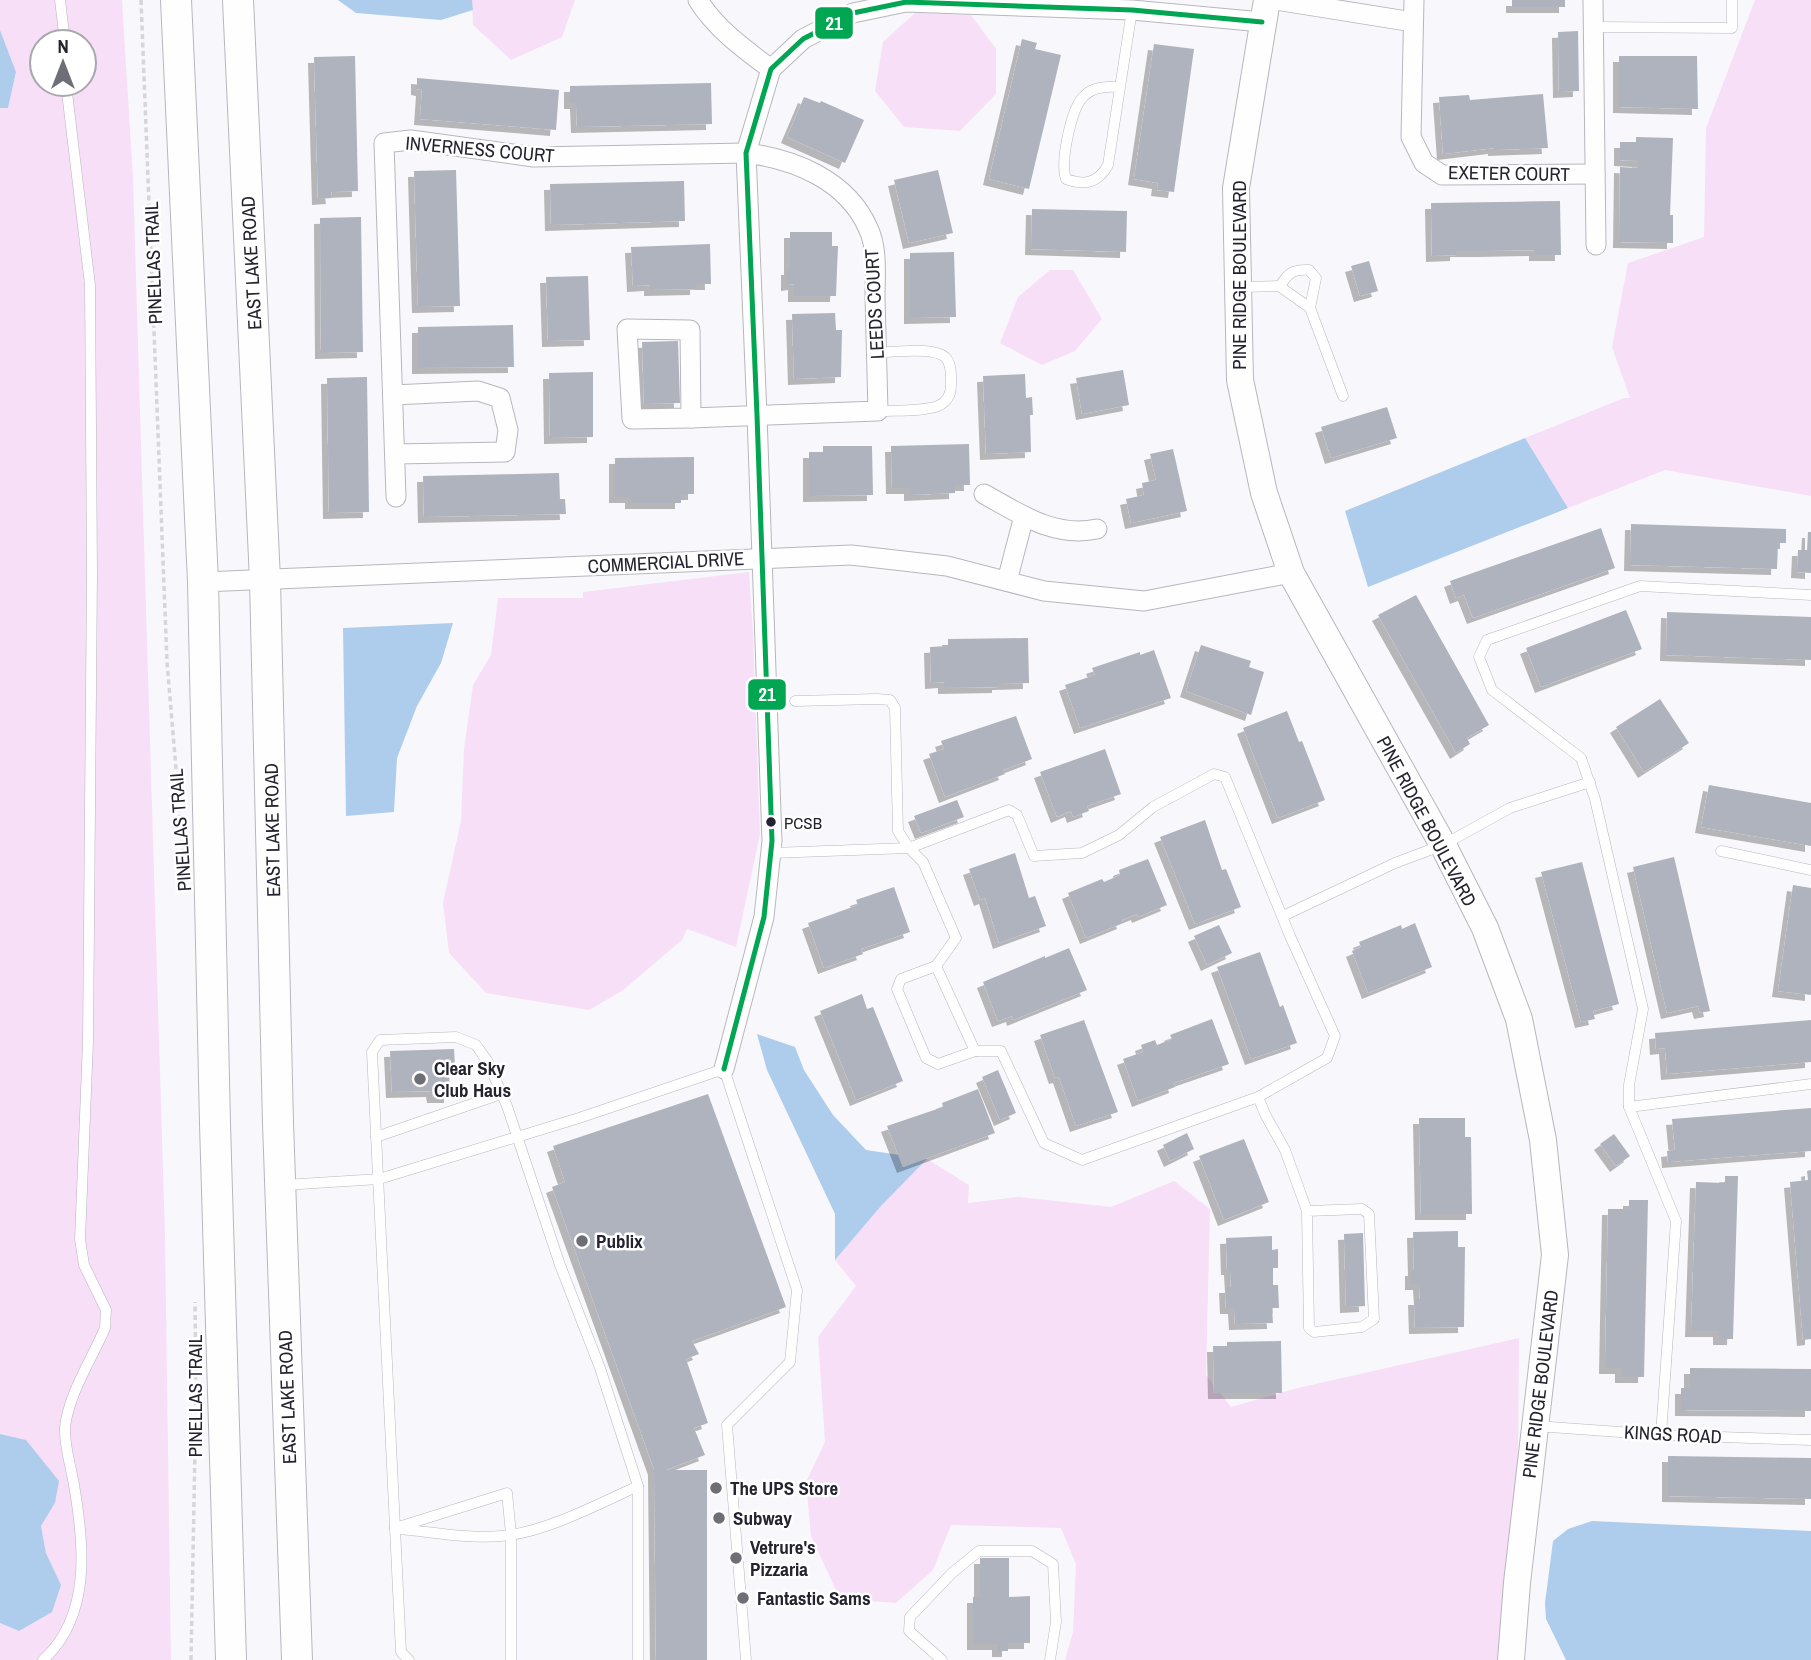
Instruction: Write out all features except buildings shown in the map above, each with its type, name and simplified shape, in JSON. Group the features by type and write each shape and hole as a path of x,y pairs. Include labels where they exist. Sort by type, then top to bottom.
{"main road":[{"path":"176,0 203,582 231,1660"},
{"name":"EAST LAKE ROAD","path":"238,0 265,580 280,1186 297,1660"}],"street":[{"path":"698,0 706,14 738,46 771,69"},
{"name":"EXETER COURT","path":"1414,0 1411,136 1423,163 1442,175 1595,174"},
{"name":"EXETER COURT","path":"1592,0 1596,245"},
{"path":"724,1069 764,917 771,853 746,153 771,69 803,38 853,13 906,1 1269,7 1413,22"},
{"name":"PINE RIDGE BOULEVARD","path":"1269,7 1236,188 1240,380 1264,493 1291,573 1443,845 1485,928 1519,1019 1543,1140 1555,1255 1517,1583 1511,1660"},
{"name":"INVERNESS COURT","path":"396,497 384,142 411,139 534,157 746,153"},
{"name":"LEEDS COURT","path":"746,153 776,157 808,170 848,196 869,229 874,260 878,411"},
{"path":"691,418 690,330 627,329 632,419 691,418 878,411"},
{"path":"393,395 478,391 500,398 508,430 505,452 396,454"},
{"path":"984,494 1049,528 1068,532 1097,529"},
{"path":"1007,581 1024,516"},
{"name":"COMMERCIAL DRIVE","path":"203,582 851,555 947,566 1044,591 1144,601 1291,573"}],"lane":[{"path":"60,0 63,28"},
{"path":"1593,27 1732,28 1732,0"},
{"path":"1120,86 1096,89 1085,94 1079,103 1063,155 1066,179 1076,183 1089,182 1101,176 1108,165 1133,5"},
{"path":"43,1660 66,1634 77,1604 80,1536 65,1425 75,1395 105,1328 107,1317 84,1265 80,1239 88,1042 92,573 90,285 68,98"},
{"path":"1280,286 1287,274 1296,270 1309,270 1316,278 1310,308 1343,396"},
{"path":"1237,287 1280,286 1310,308"},
{"path":"877,353 938,353 946,359 951,370 948,399 940,406 878,411"},
{"path":"1661,1435 1676,1221 1629,1107 1629,1085 1643,1009 1590,782 1581,758 1492,690 1479,657 1488,640 1624,589 1640,586 1811,596"},
{"path":"771,853 909,848 1009,810 1017,815 1034,856 1082,853 1119,835 1153,807 1214,774 1225,777 1290,936 1335,1036 1327,1058 1258,1097 1082,1160 1044,1143 1001,1051 975,1051 938,1064 926,1058 897,989 901,979 936,966 956,938 923,862 909,848 898,831 895,708 890,700 795,701"},
{"path":"1283,916 1395,863 1443,845 1510,808 1590,782"},
{"path":"1721,851 1811,870"},
{"path":"936,966 975,1051"},
{"path":"409,1660 401,1652 372,1052 380,1040 456,1037 476,1045 488,1062 501,1094 560,1265 603,1378 638,1486 638,1660"},
{"path":"280,1186 379,1180 724,1069 797,1290 790,1362 727,1425 746,1660"},
{"path":"1629,1107 1811,1084"},
{"path":"376,1137 501,1094"},
{"path":"1258,1097 1285,1150 1307,1211 1309,1328 1314,1332 1362,1327 1374,1319 1369,1214 1362,1209 1307,1211"},
{"name":"KINGS ROAD","path":"1535,1426 1661,1435 1811,1440"},
{"path":"395,1528 472,1536 511,1534 560,1521 638,1486"},
{"path":"395,1528 507,1493 511,1534 511,1660"},
{"path":"942,1660 909,1631 910,1617 952,1573 979,1551 1032,1551 1053,1564 1056,1622 1050,1660"}],"path":[{"name":"PINELLAS TRAIL","path":"141,0 167,662 184,870"},
{"name":"PINELLAS TRAIL","path":"191,1660 195,1302"}],"shaded area":[{"path":"0,0 122,0 133,178 165,1236 171,1660 0,1660 0,1623 20,1631 61,1585 46,1553 41,1526 55,1503 26,1441 0,1434 0,108 8,108 16,72 0,30"},
{"path":"472,0 575,0 562,37 511,60 473,25"},
{"path":"1755,0 1811,0 1811,496 1665,470 1568,508 1525,438 1624,398 1630,398 1612,347 1628,263 1704,237 1706,128"},
{"path":"915,13 971,15 996,49 996,94 960,131 904,127 875,91 883,42"},
{"path":"1050,270 1073,270 1102,319 1075,351 1042,365 1000,343 1018,297"},
{"path":"749,572 760,834 736,947 687,929 682,940 622,991 589,1010 486,993 449,953 443,903 461,821 464,749 473,685 491,655 498,598 583,598 583,592"},
{"path":"927,1159 969,1185 968,1203 1019,1197 1111,1207 1174,1181 1210,1209 1206,1375 1231,1407 1298,1388 1519,1338 1518,1484 1497,1660 1065,1660 1073,1632 1076,1564 1061,1528 951,1525 933,1570 896,1603 840,1599 811,1536 806,1482 825,1442 818,1337 856,1286 835,1260 881,1206"}],"water":[{"path":"338,0 472,0 473,10 441,20 356,13"},
{"path":"0,30 16,72 8,108 0,108"},
{"path":"1525,438 1568,508 1368,587 1345,511"},
{"path":"453,623 441,663 417,706 397,758 394,812 346,816 343,628"},
{"path":"757,1034 795,1047 804,1070 833,1115 866,1150 927,1159 881,1206 835,1260 835,1214 767,1070"},
{"path":"0,1434 26,1440 59,1481 55,1503 41,1526 46,1553 61,1585 52,1612 19,1631 0,1623"},
{"path":"1592,1521 1811,1531 1811,1660 1566,1660 1546,1619 1545,1603 1553,1541 1568,1529"}],"transit line":[{"name":"21","path":"724,1069 764,917 772,841 746,153 771,69 803,39 853,13 906,2 1132,10 1262,22"}],"place":[{"name":"PCSB","path":"771,822"},
{"name":"Clear Sky Club Haus","path":"420,1079"},
{"name":"Publix","path":"582,1241"},
{"name":"The UPS Store","path":"716,1488"},
{"name":"Subway","path":"719,1518"},
{"name":"Vetrure's Pizzaria","path":"736,1558"},
{"name":"Fantastic Sams","path":"743,1598"}]}
